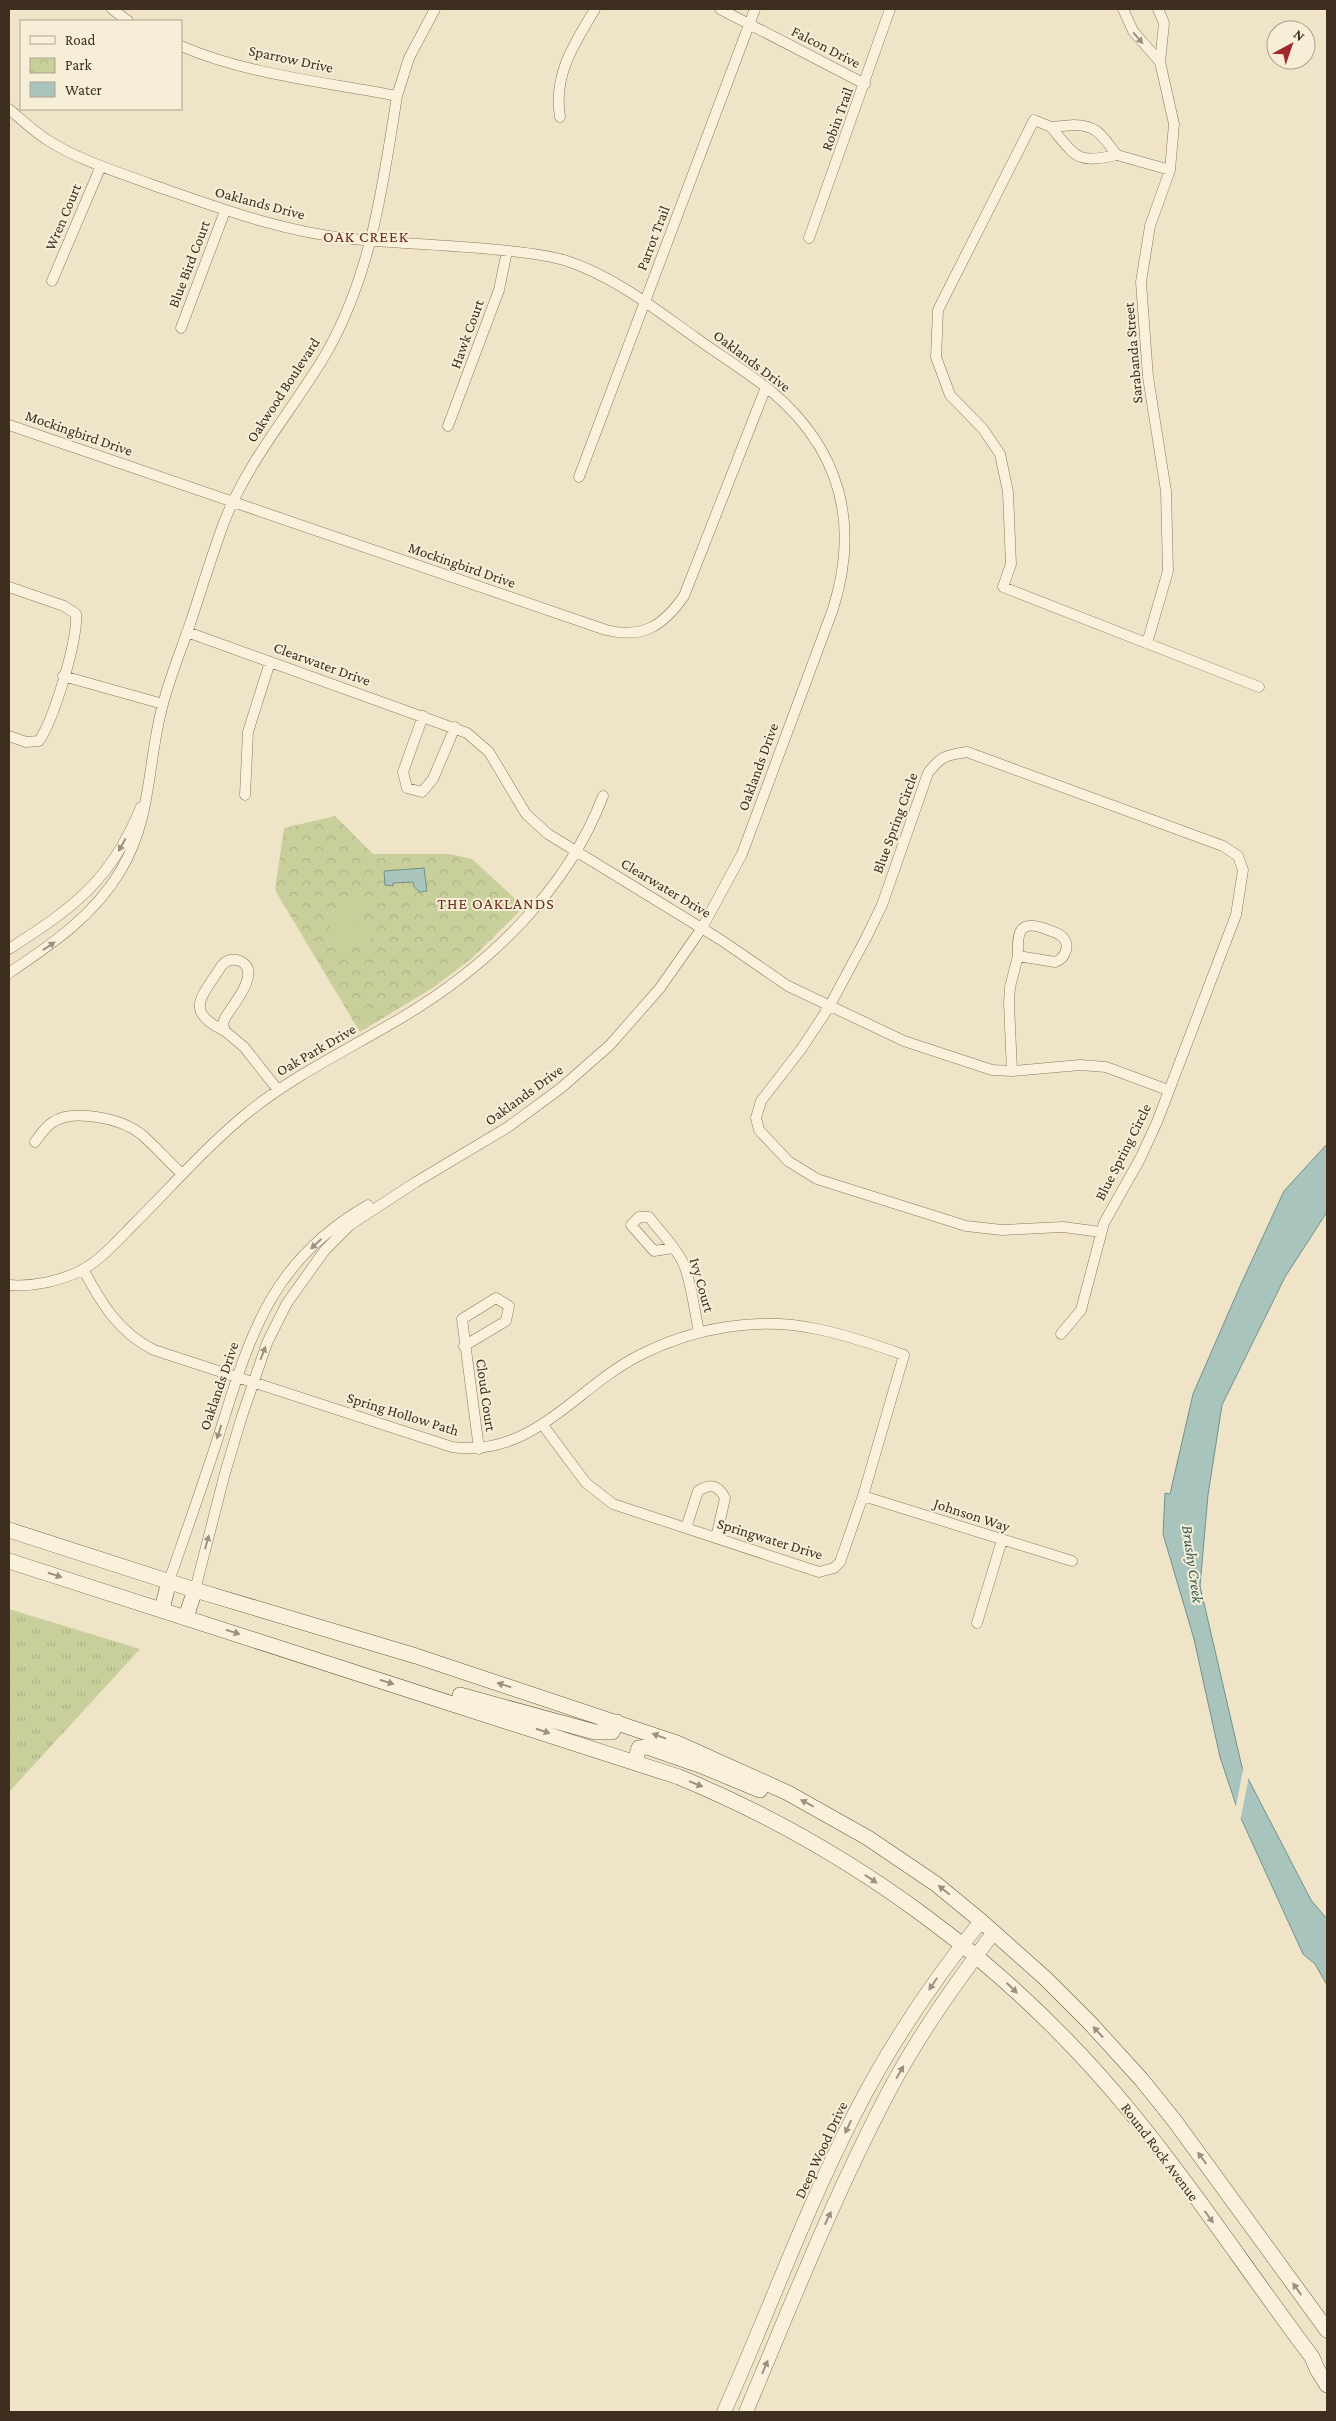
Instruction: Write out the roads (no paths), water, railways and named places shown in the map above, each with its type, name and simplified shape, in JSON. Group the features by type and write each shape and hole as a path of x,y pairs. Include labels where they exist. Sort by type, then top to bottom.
{"main road":[{"name":"Round Rock Avenue","path":"9,1530 169,1580 195,1590 416,1656 617,1722 701,1752 788,1793 901,1858 981,1921 1052,1984 1141,2079 1210,2168 1327,2330"},
{"name":"Round Rock Avenue","path":"9,1561 635,1761 718,1792 772,1819 863,1873 917,1910 976,1956 1049,2023 1122,2102 1150,2137 1312,2357 1327,2385"},
{"path":"162,1609 169,1580"},
{"path":"186,1617 195,1590"},
{"path":"430,1695 448,1691 600,1733 612,1732 617,1722"},
{"path":"635,1761 639,1748 647,1747 694,1763 768,1794 788,1793"},
{"path":"1312,2357 1327,2375"}],"street":[{"path":"112,9 127,20"},
{"name":"Oakwood Boulevard","path":"9,973 57,941 77,924 105,893 136,842 145,814 163,704 224,524 253,463 304,390 346,315 372,240 397,96 409,58 435,9"},
{"path":"560,117 558,88 561,74 595,9"},
{"name":"Falcon Drive","path":"720,9 865,84"},
{"name":"Parrot Trail","path":"579,478 756,9"},
{"name":"Robin Trail","path":"809,238 890,9"},
{"name":"Sarabanda Street","path":"1123,9 1133,31 1160,62"},
{"name":"Sarabanda Street","path":"1147,643 1168,571 1166,491 1148,377 1142,282 1150,226 1170,170 1174,124 1160,62 1164,23 1158,9"},
{"name":"Sparrow Drive","path":"182,46 219,59 262,70 397,96"},
{"name":"Oaklands Drive","path":"9,109 47,140 101,166 225,211 299,230 352,239 477,246 548,256 585,268 645,302 766,387 800,419 822,448 831,467 841,498 845,525 843,568 833,609 742,854 702,928 642,1010 590,1064 508,1126 350,1225 325,1250 286,1303 267,1343 225,1473 195,1590"},
{"path":"1117,155 1093,127 1080,125 1051,127 1034,120 938,310 936,357 950,395 983,429 1000,454 1008,492 1011,564 1004,587 1259,686"},
{"path":"1051,127 1073,153 1083,159 1096,160 1117,155 1170,170"},
{"name":"Wren Court","path":"52,281 101,166"},
{"name":"Blue Bird Court","path":"181,328 225,211"},
{"name":"Hawk Court","path":"448,426 498,290 507,251"},
{"name":"Mockingbird Drive","path":"9,425 606,630 620,633 641,632 664,620 684,596 766,387"},
{"path":"9,587 64,606 76,614 76,624 63,676 45,731 39,741 26,742 9,736"},
{"name":"Clearwater Drive","path":"187,632 455,727 466,733 489,752 522,808 536,825 702,928 772,976 829,1007 921,1048 977,1066 1012,1071 1080,1065 1106,1067 1168,1090"},
{"path":"245,795 248,732 270,662"},
{"path":"63,676 163,704"},
{"path":"423,716 403,772 407,788 422,792 433,779 455,727"},
{"name":"Blue Spring Circle","path":"967,752 1223,846 1238,856 1243,870 1236,915 1168,1090 1143,1151 1122,1187 1101,1232 1063,1227 1002,1230 966,1226 817,1179 788,1161 762,1135 756,1118 758,1109 829,1007 852,967 882,905 928,773 938,760 949,754 967,752"},
{"name":"Oakwood Boulevard","path":"9,949 63,914 100,879 125,840 150,785"},
{"name":"Oak Park Drive","path":"9,1285 49,1282 83,1269 111,1248 182,1174 246,1113 278,1090 426,1003 458,981 517,928 543,898 587,833 603,796"},
{"path":"1012,1071 1010,987 1018,956 1017,941 1021,930 1026,925 1034,924 1059,934 1066,942 1066,952 1060,960 1055,962 1018,956"},
{"path":"226,1031 223,1024 225,1018 248,980 247,967 244,963 235,960 227,961 222,965 200,1002 200,1014 207,1021 226,1031 244,1047 278,1090"},
{"path":"35,1142 47,1127 61,1118 100,1117 122,1124 141,1134 182,1174"},
{"name":"Oaklands Drive","path":"169,1580 237,1377 265,1308 289,1270 317,1242 346,1218 382,1197 416,1182"},
{"path":"1061,1334 1081,1310 1101,1232"},
{"name":"Ivy Court","path":"673,1248 684,1265 699,1331"},
{"name":"Spring Hollow Path","path":"83,1269 110,1315 134,1338 154,1350 452,1447 479,1449 510,1442 542,1424 610,1373 662,1344 699,1331 762,1324 798,1326 842,1335 904,1355"},
{"name":"Cloud Court","path":"464,1346 506,1321 509,1306 496,1298 462,1320 464,1346 479,1449"},
{"name":"Springwater Drive","path":"542,1424 574,1468 599,1494 621,1507 819,1572 827,1572 840,1562 864,1496 904,1355"},
{"path":"686,1528 698,1490 707,1485 714,1486 721,1490 725,1498 716,1538"},
{"name":"Johnson Way","path":"864,1496 1072,1562"},
{"path":"978,1623 1002,1540"},
{"name":"Deep Wood Drive","path":"724,2412 781,2276 853,2116 915,2010 981,1921"},
{"path":"746,2412 819,2237 888,2093 942,2003 994,1932"}],"water":[{"path":"424,868 427,891 420,892 414,887 413,882 393,883 393,886 385,885 384,871"},
{"name":"Brushy Creek","path":"1327,1144 1327,1212 1285,1277 1222,1405 1208,1495 1200,1586 1242,1767 1311,1900 1327,1919 1327,1985 1315,1964 1303,1954 1239,1814 1220,1757 1194,1639 1163,1534 1165,1493 1170,1494 1193,1394 1284,1191"}],"district":[{"name":"OAK CREEK","path":"366,236"},
{"name":"THE OAKLANDS","path":"496,903"}]}
